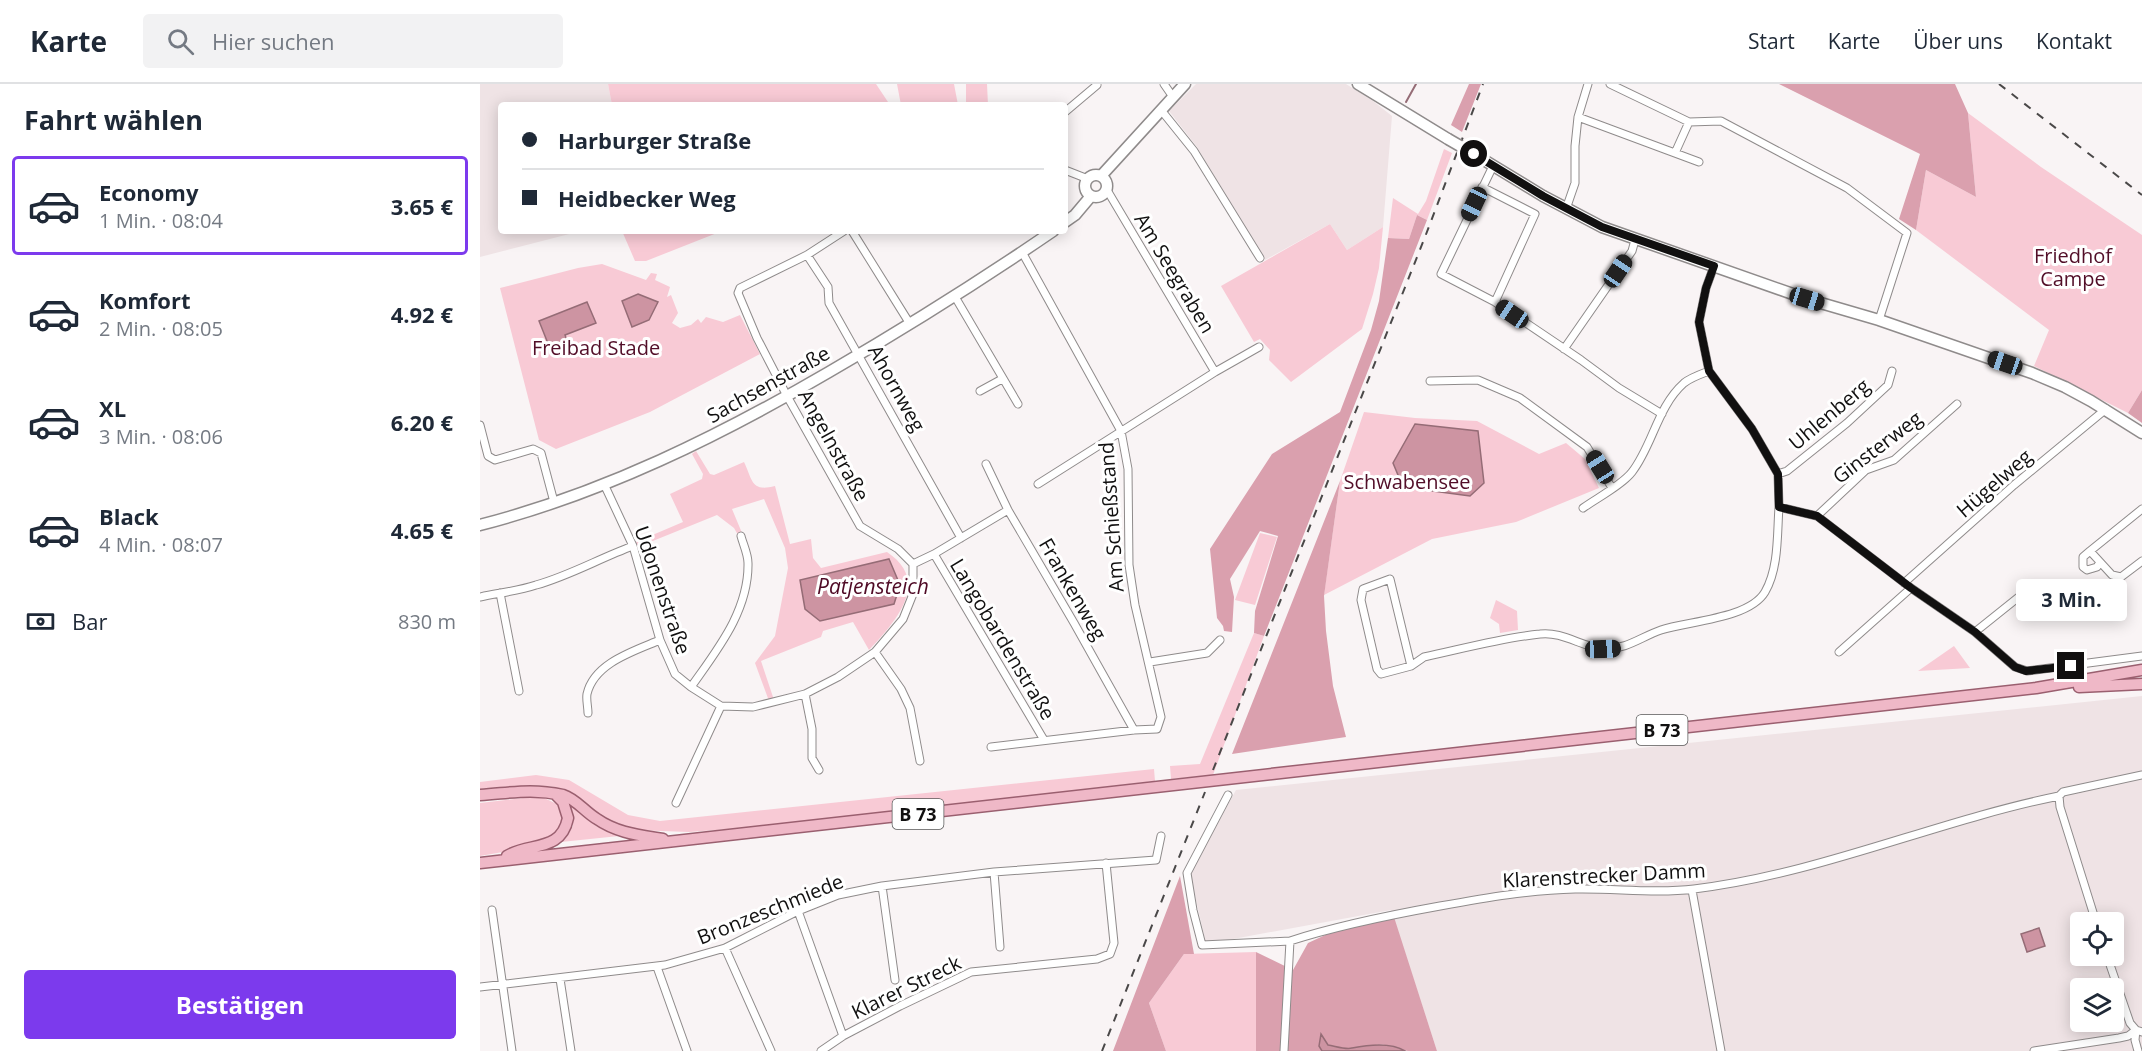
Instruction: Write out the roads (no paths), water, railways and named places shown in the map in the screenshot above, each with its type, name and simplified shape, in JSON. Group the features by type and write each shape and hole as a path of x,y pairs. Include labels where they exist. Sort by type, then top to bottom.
{"main road":[{"name":"B 73","path":"480,863 2036,688 2142,670"},
{"name":"B 73","path":"2036,688 2142,684"},
{"path":"481,795 542,790 569,798 595,819 617,830 678,841"},
{"path":"498,861 511,853 546,845 560,835 568,818 562,802 555,794"}],"street":[{"path":"1164,84 1173,97"},
{"path":"1101,176 1185,84"},
{"path":"1358,84 1566,209 1602,227 1807,299 1879,320 2032,373 2065,387 2106,409 2142,433"},
{"path":"1566,209 1575,183 1578,117 1588,84"},
{"path":"1610,84 1689,122 1721,121 1847,188 1907,233 1879,320"},
{"path":"1068,109 1097,85"},
{"path":"1161,110 1194,151 1260,258"},
{"path":"1578,117 1699,162"},
{"path":"1675,153 1689,122"},
{"path":"1493,166 1441,274 1495,302 1619,388 1662,414"},
{"path":"1068,171 1088,179"},
{"path":"1094,175 1101,176 1106,180 1107,190 1098,197 1091,196 1086,188 1088,179 1094,175"},
{"path":"1482,187 1534,214 1495,302"},
{"name":"Am Seegraben","path":"1107,190 1215,372"},
{"path":"1068,220 1076,215 1091,196"},
{"path":"807,255 839,234"},
{"path":"854,234 910,324"},
{"name":"Sachsenstraße","path":"480,525 604,484 705,440 860,354 1049,234"},
{"path":"1564,349 1632,251 1635,240"},
{"name":"Am Schießstand","path":"1022,252 1121,431 1128,469 1129,565 1135,605 1161,717 1156,729 1134,730"},
{"name":"Angelnstraße","path":"807,255 740,288 738,293 740,300 787,396 860,526 898,549 913,564"},
{"name":"Ahornweg","path":"807,255 828,287 829,303 860,354 961,538"},
{"path":"1411,666 1390,579 1363,589 1361,600 1377,669 1381,674 1411,666 1424,657 1543,633 1571,638 1588,646 1616,648 1629,646 1660,630 1737,612 1764,594 1773,574 1779,507 1778,474 1752,429 1709,371 1699,322 1706,288 1714,266"},
{"path":"954,295 1018,404"},
{"path":"1038,484 1215,372 1259,347"},
{"path":"1583,508 1630,475 1641,459 1651,432 1669,400 1685,382 1709,371"},
{"name":"Uhlenberg","path":"1778,474 1787,471 1847,423 1888,386 1892,371"},
{"path":"980,391 1002,379"},
{"path":"1430,381 1478,381 1520,398 1587,447 1612,488"},
{"name":"Ginsterweg","path":"1817,516 1866,471 1894,460 1957,404"},
{"name":"Hügelweg","path":"1904,583 2014,485 2106,409"},
{"path":"480,425 488,456 495,460 533,449 541,453 554,502"},
{"name":"Frankenweg","path":"986,464 1008,510 1134,730"},
{"name":"Udonenstraße","path":"604,484 633,546 660,640 675,674 721,706"},
{"path":"1779,507 1817,516 1904,583 1975,632 2015,667 2026,671 2142,656"},
{"path":"2100,562 2093,570 2087,570 2083,567 2083,557 2142,508"},
{"path":"676,803 721,706 753,707 805,694 838,677 875,652 903,619 913,594 913,564 1008,510"},
{"path":"691,687 736,618 743,599 748,560 741,536"},
{"path":"480,597 535,586 633,546"},
{"path":"2090,550 2112,574 2121,577 2142,561"},
{"name":"Langobardenstraße","path":"934,554 1044,740"},
{"path":"1975,632 2035,584"},
{"path":"1839,652 1911,588"},
{"path":"500,593 519,691"},
{"path":"588,713 587,695 595,675 627,653 660,640"},
{"path":"1149,662 1207,652 1220,640"},
{"path":"875,652 902,689 910,708 920,761"},
{"path":"805,694 812,729 812,758 819,770"},
{"path":"991,747 1134,730"},
{"name":"Klarenstrecker Damm","path":"1228,795 1187,873 1192,910 1202,945 1290,941 1316,932 1396,914 1516,894 1575,889 1692,890 1798,868 2059,796 2063,792 2142,775"},
{"path":"2059,796 2060,807 2093,912"},
{"name":"Bronzeschmiede","path":"480,987 657,967 725,948 798,911 838,895 882,886 994,872 1156,860 1161,836"},
{"name":"Klarer Streck","path":"821,1051 843,1036 900,1005 971,972 1096,959 1110,954 1113,948 1106,863"},
{"path":"994,872 1000,947"},
{"path":"882,886 895,980"},
{"path":"1692,890 1721,1051"},
{"path":"492,910 512,1051"},
{"path":"798,911 843,1036"},
{"path":"1284,1051 1290,941"},
{"path":"725,948 771,1051"},
{"path":"2110,966 2130,1023 2139,1031"},
{"path":"657,967 687,1051"},
{"path":"560,979 571,1051"},
{"path":"2034,1051 2119,1038 2139,1031"},
{"path":"2138,1051 2134,1040 2139,1031"}],"water":[{"path":"638,294 658,302 649,320 632,327 622,301"},
{"path":"587,302 596,323 565,335 570,349 553,356 539,321"},
{"name":"Schwabensee","path":"1415,424 1478,431 1484,483 1470,496 1403,487 1393,463"},
{"name":"Patjensteich","path":"889,559 900,585 894,604 820,621 805,609 800,580"},
{"path":"2039,928 2045,946 2027,952 2021,934"},
{"path":"1321,1034 1328,1045 1340,1048 1386,1045 1405,1051 1322,1051 1319,1046"}],"waterway":[{"path":"1406,102 1416,84"}],"railway":[{"path":"1213,770 1425,237 1483,84"},
{"path":"1999,84 2142,195"},
{"path":"1102,1051 1205,792"}],"park label":[{"name":"Friedhof Campe","path":"2073,266"},
{"name":"Freibad Stade","path":"596,347"}]}
